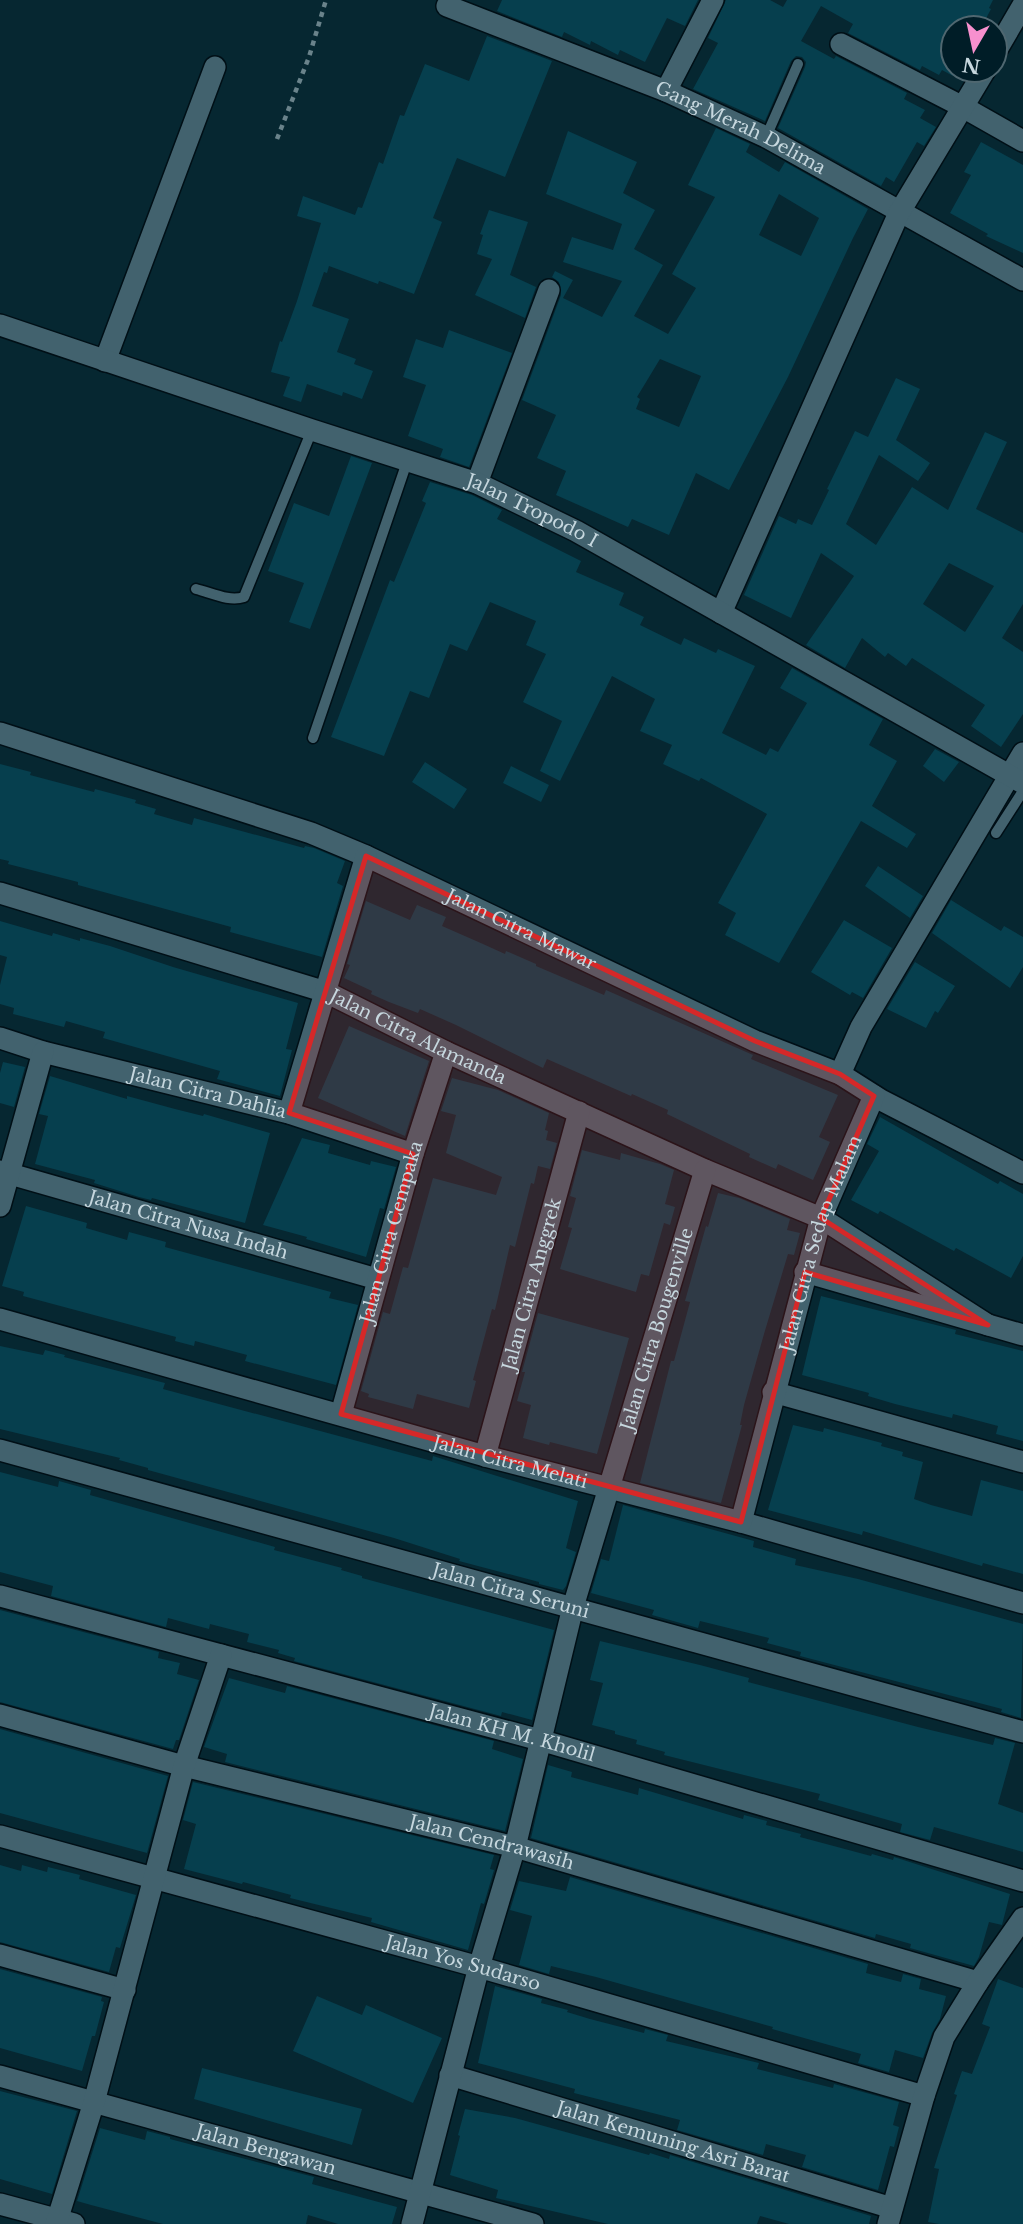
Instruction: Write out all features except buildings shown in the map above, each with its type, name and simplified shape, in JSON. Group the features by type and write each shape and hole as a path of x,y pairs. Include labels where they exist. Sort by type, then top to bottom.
{"street":[{"path":"666,90 713,0"},
{"name":"Gang Merah Delima","path":"447,6 477,8 666,90 766,137 1023,280"},
{"path":"1009,30 1023,6"},
{"path":"841,44 1023,141"},
{"path":"105,361 215,67"},
{"path":"721,613 899,213 977,84"},
{"path":"477,483 549,290"},
{"name":"Jalan Tropodo I","path":"0,325 477,483 576,531 1016,779"},
{"name":"Jalan Citra Mawar","path":"0,733 311,833 366,856 755,1041 840,1074 874,1096 1023,1173"},
{"path":"840,1074 861,1027 1016,779 1023,753"},
{"path":"289,1113 366,856"},
{"name":"Jalan Citra Alamanda","path":"0,893 326,992 446,1052 705,1170 821,1218 988,1325"},
{"name":"Jalan Citra Dahlia","path":"0,1038 43,1052 289,1113 413,1154"},
{"path":"0,1206 5,1173 43,1052"},
{"name":"Jalan Citra Cempaka","path":"341,1414 413,1154 446,1052"},
{"name":"Jalan Citra Sedap Malam","path":"741,1522 773,1392 821,1218 874,1096"},
{"name":"Jalan Citra Anggrek","path":"485,1455 579,1112"},
{"name":"Jalan Citra Bougenville","path":"412,2224 454,2076 479,1967 515,1847 573,1607 705,1170"},
{"name":"Jalan Citra Nusa Indah","path":"5,1173 377,1279"},
{"path":"805,1272 1023,1335"},
{"name":"Jalan Citra Melati","path":"0,1319 485,1455 741,1522 1023,1603"},
{"path":"773,1392 1023,1462"},
{"name":"Jalan Citra Seruni","path":"0,1450 1023,1732"},
{"name":"Jalan KH M. Kholil","path":"0,1596 540,1740 1023,1881"},
{"path":"0,2204 62,2223 184,1766 221,1655"},
{"name":"Jalan Cendrawasih","path":"0,1716 184,1766 515,1847 978,1982"},
{"name":"Jalan Yos Sudarso","path":"0,1836 479,1967 924,2096"},
{"path":"891,2216 924,2096 944,2037 1023,1918"},
{"path":"0,1955 125,1990"},
{"name":"Jalan Bengawan","path":"0,2076 533,2224"},
{"name":"Jalan Kemuning Asri Barat","path":"454,2076 891,2216"}],"lane":[{"path":"766,137 798,65"},
{"path":"196,589 227,598 244,597 312,430"},
{"path":"313,738 408,459"},
{"path":"996,834 1023,791"}],"path":[{"path":"277,139 309,57 326,0"}],"highlighted area":[{"path":"366,856 755,1041 840,1074 874,1096 821,1218 988,1325 805,1272 741,1522 341,1414 413,1154 289,1113"}]}
